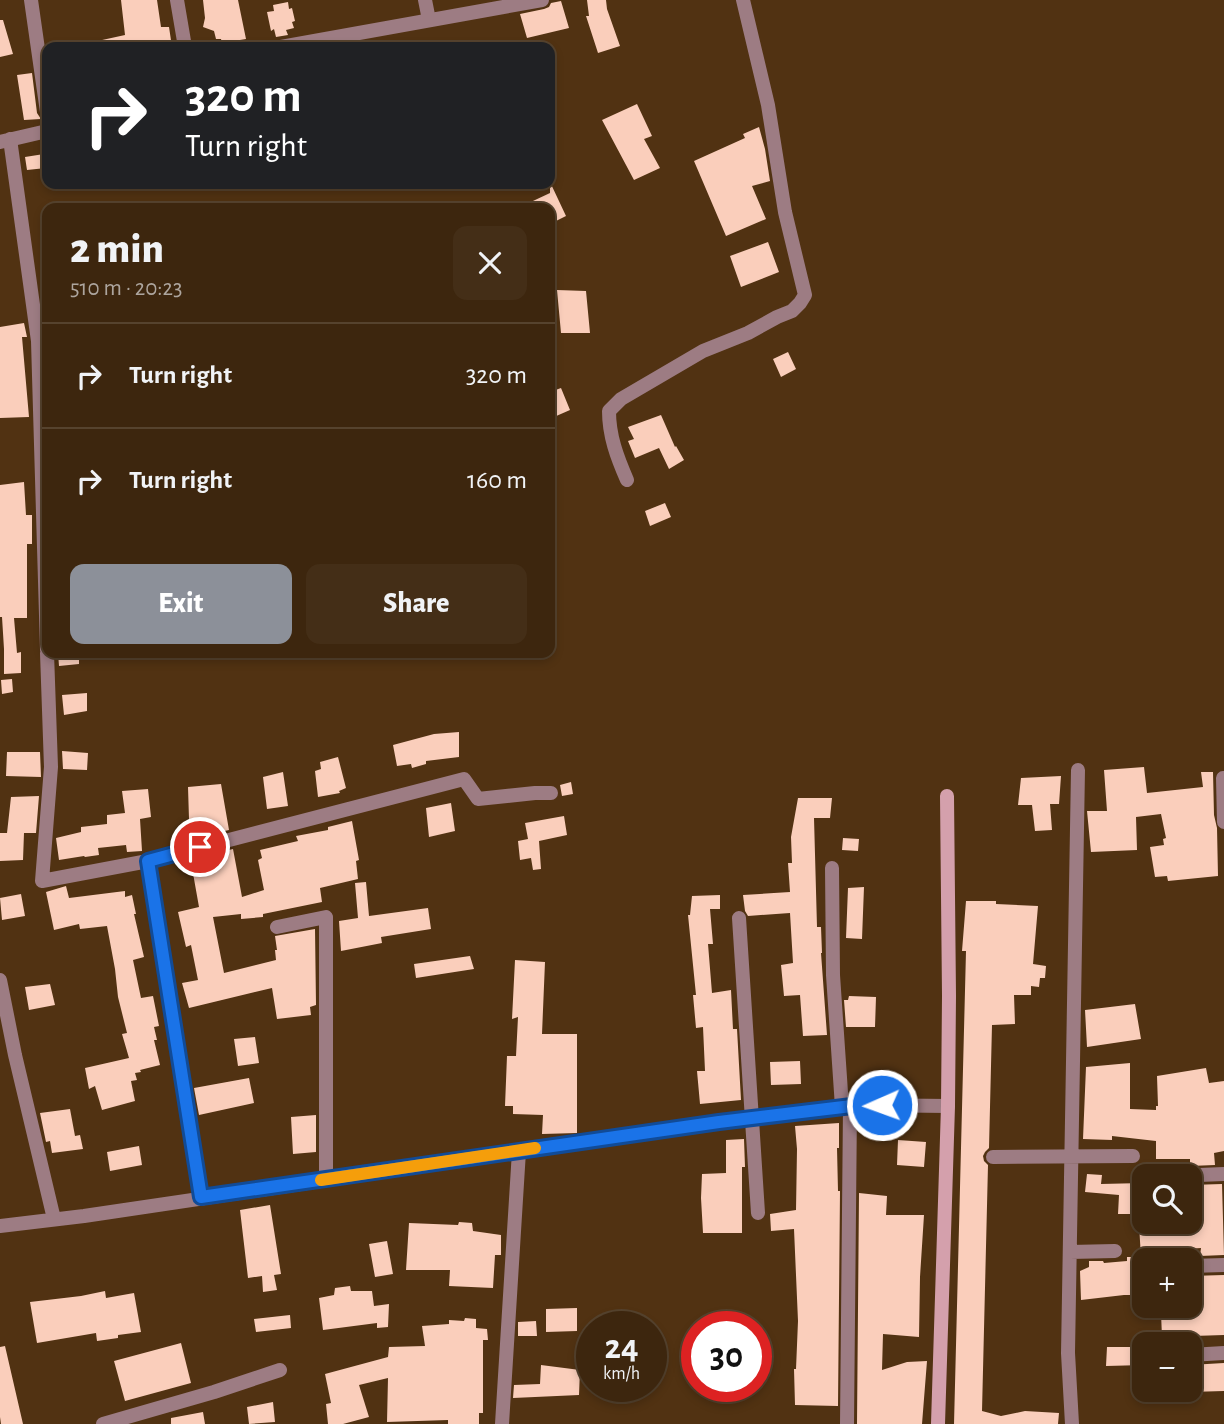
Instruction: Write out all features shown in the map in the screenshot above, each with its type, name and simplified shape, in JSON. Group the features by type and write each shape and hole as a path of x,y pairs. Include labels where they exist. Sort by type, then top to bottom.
{"street":[{"path":"31,0 42,77"},
{"path":"177,0 184,42"},
{"path":"425,0 429,20"},
{"path":"308,42 542,0"},
{"path":"627,480 614,447 609,411 621,399 703,351 792,311 805,295 785,212 768,105 743,0"},
{"path":"42,132 5,141 38,341 42,479"},
{"path":"47,658 51,767 42,881 148,861 464,779 478,799 551,793"},
{"path":"1072,1424 1068,1353 1078,770"},
{"path":"1223,779 1224,822"},
{"path":"938,1424 948,1106 947,796"},
{"path":"148,861 201,1197"},
{"path":"832,868 833,975 846,1106 846,1424"},
{"path":"276,927 326,917 326,1179"},
{"path":"739,918 758,1213"},
{"path":"0,980 54,1219"},
{"path":"0,1226 846,1106 948,1106"},
{"path":"502,1424 519,1151"},
{"path":"993,1157 1133,1156"},
{"path":"1202,1175 1224,1174"},
{"path":"1070,1252 1115,1251"},
{"path":"1202,1266 1224,1265"},
{"path":"1202,1354 1224,1353"},
{"path":"103,1424 281,1370"}],"building":[{"path":"121,0 157,0 161,27 169,27 171,42 93,42 125,35"},
{"path":"203,0 238,0 246,39 222,42 221,39 216,39 214,31 203,27"},
{"path":"587,0 606,0 620,46 598,53 586,16 589,16"},
{"path":"561,1 569,28 527,38 520,14 544,9 551,3"},
{"path":"288,2 295,21 292,22 294,28 286,30 288,35 276,37 274,29 271,31 267,12 274,11 273,5"},
{"path":"0,20 3,20 13,54 0,57"},
{"path":"32,73 37,113 41,119 24,120 17,75"},
{"path":"637,104 652,136 644,139 660,168 634,180 602,120"},
{"path":"759,127 770,181 752,186 766,219 726,236 694,161 745,138 743,134"},
{"path":"42,154 42,168 27,170 25,157"},
{"path":"550,189 553,189 566,216 555,222 555,203 529,203 550,193"},
{"path":"768,242 779,272 741,287 730,256"},
{"path":"557,290 586,291 590,333 561,333"},
{"path":"24,323 27,337 22,337 29,417 0,418 0,327"},
{"path":"788,352 796,369 781,377 773,359"},
{"path":"561,388 570,410 555,417 555,390"},
{"path":"661,415 684,460 669,469 659,448 635,458 628,441 634,439 628,427"},
{"path":"24,482 26,515 32,515 32,544 27,544 27,618 14,618 17,653 21,652 21,673 4,674 0,617 0,485"},
{"path":"665,503 671,517 650,526 645,511"},
{"path":"58,658 79,658 79,664 59,666"},
{"path":"12,679 13,692 2,694 1,680"},
{"path":"87,693 87,711 64,715 62,695"},
{"path":"459,732 459,757 426,761 426,764 412,768 411,764 397,766 393,745 434,734"},
{"path":"62,751 88,753 87,770 63,769"},
{"path":"7,752 40,752 41,777 6,776"},
{"path":"338,757 346,788 339,791 340,793 318,797 315,771 321,769 320,762"},
{"path":"1144,767 1147,793 1203,787 1201,772 1213,772 1218,876 1168,881 1167,876 1155,877 1150,847 1164,845 1163,839 1166,838 1161,814 1136,817 1137,850 1091,852 1087,811 1107,811 1104,770"},
{"path":"283,772 288,806 267,809 263,777"},
{"path":"1061,776 1059,804 1050,804 1052,830 1035,831 1032,805 1018,805 1021,778"},
{"path":"571,782 573,794 562,796 560,785"},
{"path":"221,784 229,830 212,834 211,831 197,832 196,819 189,819 188,787"},
{"path":"148,789 151,817 140,819 142,851 127,852 126,845 98,848 99,855 59,860 56,838 81,832 81,827 107,824 107,815 125,813 122,791"},
{"path":"39,796 36,833 24,833 23,860 0,861 0,833 7,833 11,797"},
{"path":"798,798 832,798 830,818 814,818 817,927 821,927 827,1035 803,1036 800,995 784,996 781,965 793,963 790,913 748,916 743,895 790,892 788,863 792,863 791,837"},
{"path":"451,803 455,831 429,837 426,808"},
{"path":"564,816 567,835 539,841 541,869 533,870 531,858 520,860 518,841 528,839 525,823"},
{"path":"352,821 359,860 356,861 358,879 320,888 322,902 263,914 263,917 241,919 241,914 213,917 224,973 276,960 275,936 315,929 316,1005 310,1007 311,1015 277,1019 272,988 189,1008 182,983 198,980 191,945 186,947 178,912 199,907 191,862 218,858 216,853 233,849 242,897 264,890 258,860 262,858 260,850 298,841 296,836 328,830 328,827"},
{"path":"843,838 859,839 858,851 842,850"},
{"path":"366,882 369,916 428,908 431,929 381,937 382,943 341,951 339,921 358,918 355,883"},
{"path":"66,886 69,898 125,891 125,897 132,895 144,957 133,960 141,998 153,996 159,1026 154,1027 157,1040 154,1040 160,1065 135,1073 137,1080 131,1081 135,1101 102,1110 95,1086 89,1089 85,1068 129,1058 122,1034 127,1033 118,997 107,926 80,929 79,924 54,930 46,892"},
{"path":"864,887 862,939 846,938 848,888"},
{"path":"21,894 25,916 2,920 0,898"},
{"path":"720,895 720,909 710,909 713,944 708,944 712,993 731,990 733,1029 737,1029 741,1100 700,1104 697,1071 705,1071 703,1027 696,1028 693,995 696,995 688,915 692,896"},
{"path":"966,901 1038,906 1033,964 1046,966 1045,978 1040,978 1039,987 1031,986 1031,995 1014,995 1015,1024 992,1025 989,1148 983,1156 988,1165 982,1411 1001,1416 1025,1411 1059,1413 1058,1424 954,1424 966,951 962,951"},
{"path":"470,956 474,969 416,978 414,964"},
{"path":"515,960 545,962 542,1034 577,1034 577,1133 542,1134 543,1115 513,1114 513,1106 505,1106 507,1056 516,1056 518,1017 512,1019"},
{"path":"50,984 55,1005 29,1010 25,987"},
{"path":"849,996 876,997 875,1027 846,1027 844,1000 848,1000"},
{"path":"1135,1004 1141,1039 1087,1047 1085,1010"},
{"path":"255,1037 259,1063 238,1066 234,1039"},
{"path":"800,1061 801,1084 771,1085 770,1062"},
{"path":"1130,1063 1130,1109 1156,1110 1157,1076 1206,1068 1209,1083 1224,1081 1224,1151 1214,1153 1215,1165 1190,1164 1190,1159 1156,1159 1156,1141 1112,1136 1112,1140 1083,1139 1086,1067"},
{"path":"249,1078 254,1103 199,1115 194,1088"},
{"path":"70,1109 75,1136 80,1135 83,1149 52,1153 50,1141 46,1142 40,1113"},
{"path":"316,1115 316,1152 293,1154 291,1117"},
{"path":"839,1123 838,1406 795,1405 794,1369 798,1321 794,1229 771,1231 770,1214 796,1210 795,1126"},
{"path":"744,1139 742,1233 703,1233 702,1174 726,1173 726,1140"},
{"path":"898,1140 926,1142 924,1167 897,1165"},
{"path":"139,1146 142,1165 110,1171 107,1152"},
{"path":"1087,1174 1102,1175 1101,1184 1132,1183 1132,1214 1118,1214 1119,1195 1085,1192"},
{"path":"1222,1184 1224,1255 1202,1256 1202,1248 1140,1248 1140,1234 1202,1234 1202,1185"},
{"path":"859,1193 887,1196 886,1215 924,1215 919,1337 883,1334 882,1370 907,1362 927,1361 922,1424 857,1424"},
{"path":"270,1205 281,1274 274,1275 277,1290 263,1292 262,1276 248,1278 240,1210"},
{"path":"459,1222 472,1223 473,1231 501,1235 501,1255 495,1255 493,1288 449,1286 450,1270 406,1270 409,1223 458,1225"},
{"path":"387,1241 393,1274 375,1277 369,1244"},
{"path":"1127,1257 1132,1257 1132,1295 1081,1300 1080,1271 1089,1267 1089,1261 1127,1261"},
{"path":"1224,1275 1224,1335 1162,1332 1161,1318 1202,1318 1202,1276"},
{"path":"350,1286 351,1291 372,1291 374,1306 389,1304 388,1327 377,1328 377,1323 323,1330 319,1298 334,1295 335,1288"},
{"path":"105,1291 106,1298 134,1293 141,1332 97,1341 96,1333 37,1343 30,1302"},
{"path":"577,1308 576,1331 546,1332 546,1309"},
{"path":"290,1315 291,1328 256,1332 254,1319"},
{"path":"465,1318 476,1319 476,1328 487,1329 488,1340 483,1340 483,1413 479,1413 479,1424 448,1424 448,1420 387,1422 388,1378 359,1385 369,1417 343,1424 328,1424 326,1404 331,1403 325,1374 388,1357 389,1347 425,1346 422,1326 449,1324 449,1320 464,1321"},
{"path":"536,1321 537,1336 518,1336 518,1322"},
{"path":"181,1343 191,1383 125,1401 114,1361"},
{"path":"5,1346 23,1424 1,1424 0,1347"},
{"path":"1107,1347 1132,1347 1132,1365 1106,1366"},
{"path":"1224,1363 1224,1391 1202,1392 1202,1364"},
{"path":"541,1365 576,1369 576,1395 513,1398 514,1385 540,1384"},
{"path":"273,1402 275,1422 249,1424 247,1407"},
{"path":"203,1412 205,1424 171,1424 171,1418"}],"slow traffic":[{"path":"321,1180 535,1148"}],"route":[{"path":"200,847 148,861 201,1197 719,1122 860,1105 882,1105"}]}
